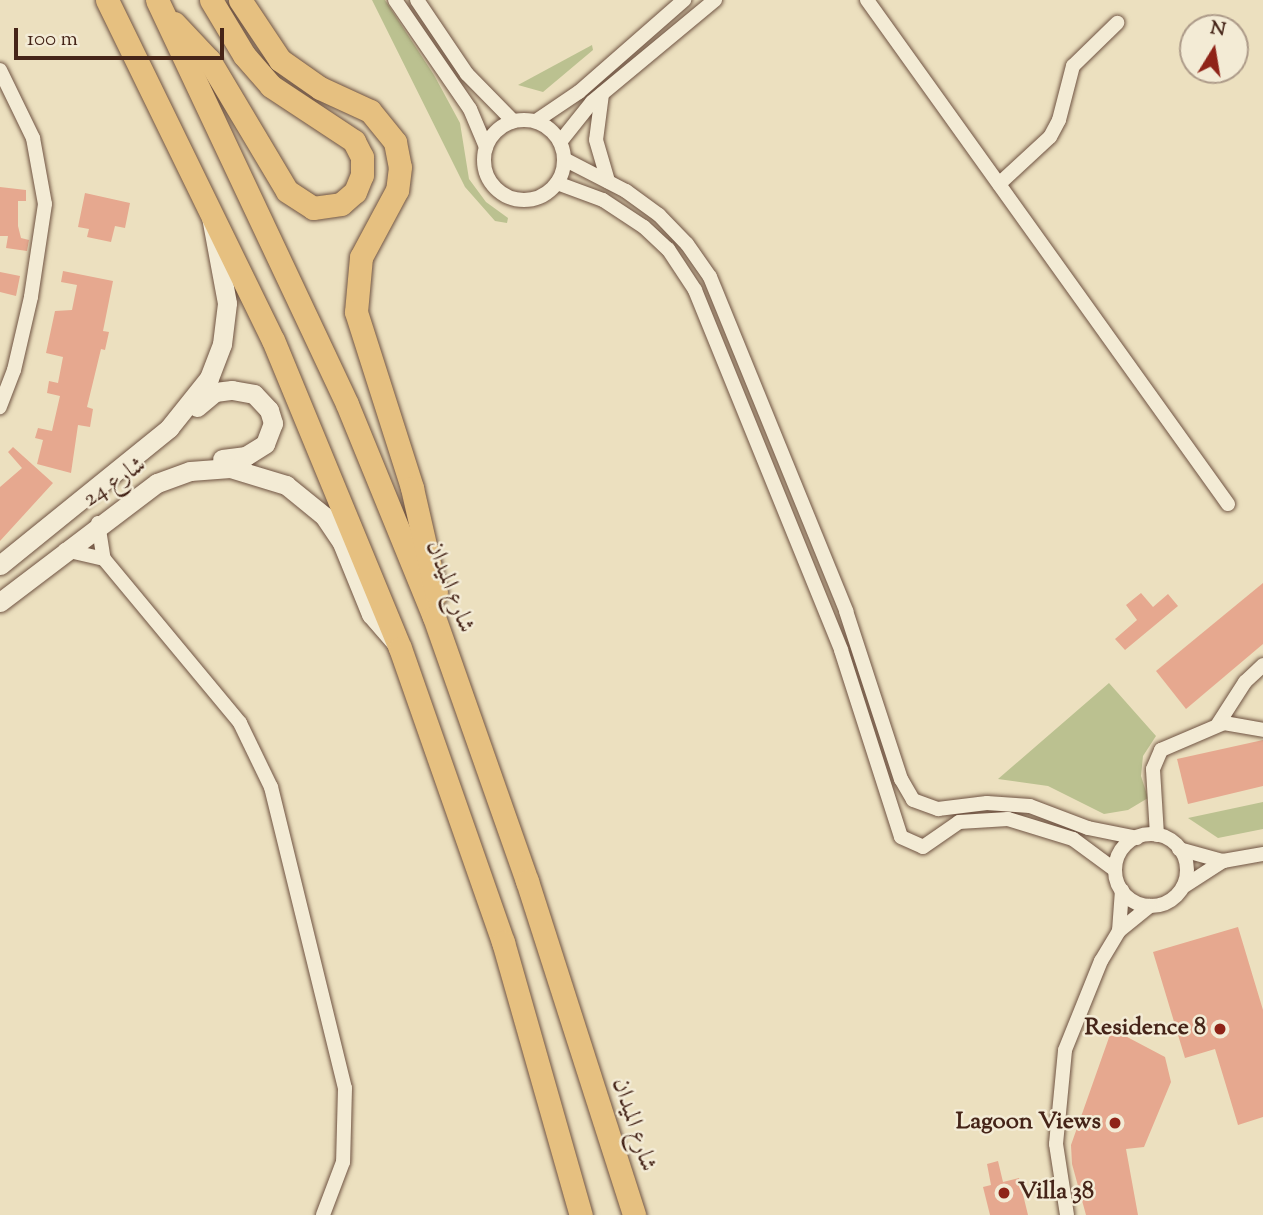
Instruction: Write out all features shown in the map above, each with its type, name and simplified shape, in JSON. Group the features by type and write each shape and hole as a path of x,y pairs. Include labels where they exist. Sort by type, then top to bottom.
{"main road":[{"path":"107,0 211,212 323,454 400,648 507,953 581,1215"},
{"path":"161,8 202,50 295,198 313,208 341,204 355,192 362,175 362,157 354,141 271,86 239,48 211,0"},
{"path":"240,0 280,60 313,84 370,111 395,142 400,167 397,190 361,257 356,312 412,488 436,588 434,617"},
{"name":"شارع الميدان","path":"161,8 347,404 434,617 527,881 634,1215"}],"street":[{"path":"395,0 470,109 486,147"},
{"path":"417,0 467,74 513,121"},
{"path":"536,121 560,142 564,159 557,183 536,198 510,197 490,181 484,164 486,147 494,134 513,121 536,121 579,92 684,0"},
{"path":"560,142 602,93 715,0"},
{"path":"867,0 1228,504"},
{"path":"999,184 1050,138 1059,120 1073,66 1117,23"},
{"path":"0,70 36,148 45,204 29,309 0,407"},
{"path":"602,93 596,140 608,181"},
{"path":"564,159 608,181 674,229 699,260 719,296 856,638 907,792 917,803 938,809 973,804 1008,794 1070,810 1088,828 1137,838 1157,835 1180,849 1223,861"},
{"path":"557,183 603,200 634,219 668,250 687,276 841,650 901,837 913,846 928,846 951,826 992,818 1040,825 1088,848 1115,870 1122,890 1119,931"},
{"name":"شارع 24","path":"0,565 169,428 202,389 222,344 227,303 212,242 211,212"},
{"path":"169,428 209,394 222,390 254,394 269,410 271,433 257,452 210,460 196,470"},
{"name":"شارع 24","path":"0,602 98,523 157,482 196,470 230,468 260,474 286,485 313,505 342,543 371,614 400,648"},
{"path":"98,523 104,559 240,723 271,787 345,1088 343,1162 323,1215"},
{"path":"63,550 104,559"},
{"path":"1218,724 1236,702 1245,682 1263,665"},
{"path":"1236,702 1256,728"},
{"path":"1157,835 1153,769 1158,754 1170,743 1218,724 1256,728"},
{"path":"1040,825 1046,805"},
{"path":"951,826 1016,829 1088,848"},
{"path":"1115,870 1121,851 1137,838"},
{"path":"1180,849 1187,867 1183,887"},
{"path":"1067,1215 1056,1144 1065,1049 1087,989 1119,931 1150,906 1169,901 1183,887 1223,861 1263,854"},
{"path":"1122,890 1137,903 1150,906"}],"green space":[{"path":"372,0 385,0 434,75 460,123 469,179 486,202 508,218 507,223 495,221 465,187"},
{"path":"592,45 593,50 543,92 518,85"},
{"path":"1109,683 1156,736 1143,756 1141,776 1148,798 1128,810 1104,814 1048,786 998,779"},
{"path":"1263,802 1263,829 1218,838 1188,818"}],"building":[{"path":"0,187 26,190 26,201 18,201 18,226 21,238 29,240 27,251 6,248 8,236 0,236"},
{"path":"85,193 130,203 125,228 115,226 111,242 87,237 89,229 78,227"},
{"path":"63,271 113,281 103,331 109,332 105,350 101,349 87,407 93,409 90,427 78,425 71,473 37,464 43,440 35,438 38,428 52,431 60,396 47,393 49,381 58,383 63,357 46,353 55,311 72,310 77,285 61,282"},
{"path":"0,272 20,276 16,296 0,292"},
{"path":"13,447 53,483 0,541 0,487 22,468 8,452"},
{"path":"1263,583 1263,644 1186,709 1156,671"},
{"path":"1141,593 1153,607 1168,594 1178,606 1125,650 1115,639 1137,620 1126,605"},
{"path":"1263,740 1263,786 1188,804 1177,759"},
{"name":"Residence 8","path":"1238,927 1263,1010 1263,1117 1238,1125 1215,1049 1185,1058 1153,952"},
{"name":"Lagoon Views","path":"1112,1029 1165,1057 1171,1082 1144,1147 1126,1149 1138,1215 1086,1215 1072,1164 1071,1145"},
{"path":"998,1161 1003,1182 1019,1178 1028,1215 990,1215 983,1187 991,1185 987,1164"}],"place":[{"name":"Residence 8","path":"1220,1029"},
{"name":"Lagoon Views","path":"1115,1123"},
{"name":"Villa 38","path":"1004,1193"}]}
